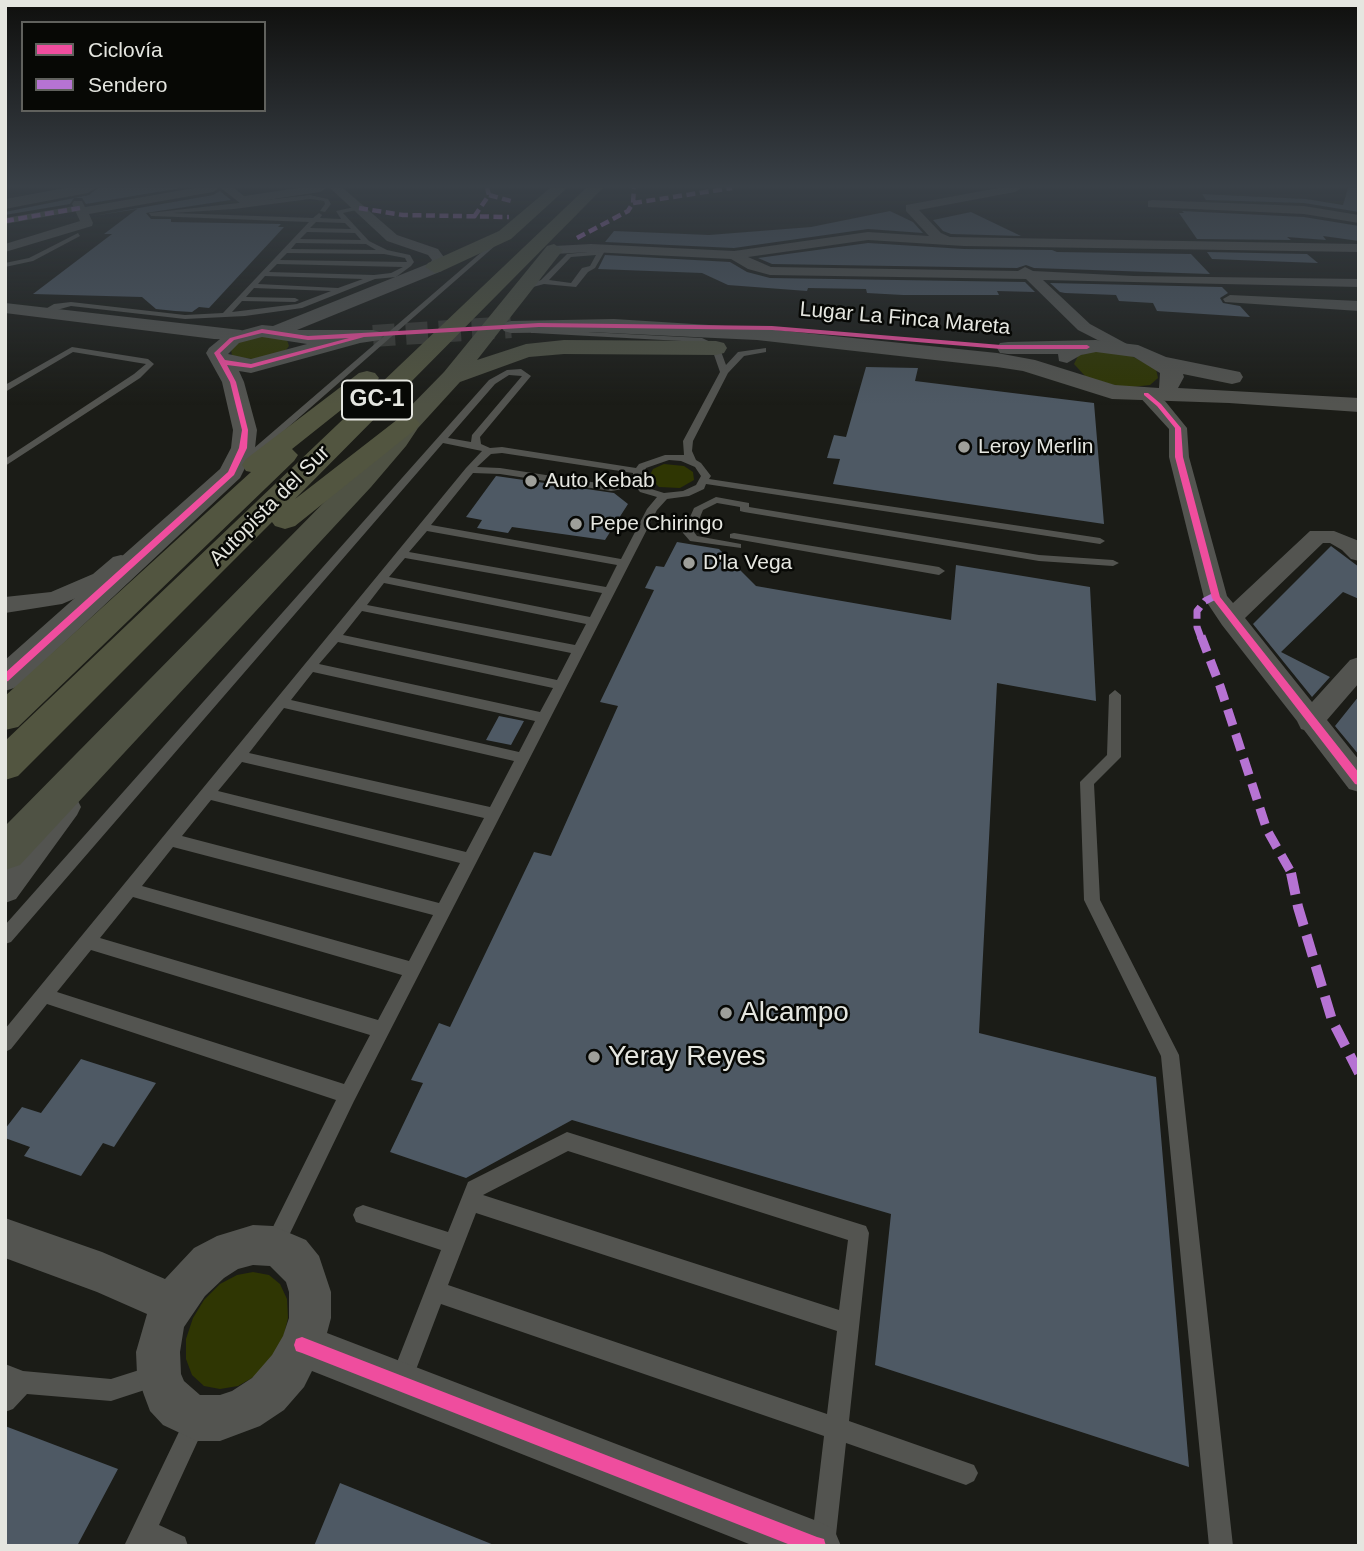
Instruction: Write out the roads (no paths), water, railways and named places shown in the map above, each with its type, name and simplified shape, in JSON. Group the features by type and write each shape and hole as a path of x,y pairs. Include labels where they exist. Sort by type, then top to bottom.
{"highway":[{"path":"435,267 449,260"},
{"name":"Autopista del Sur","path":"5,717 494,260"},
{"name":"Autopista del Sur","path":"5,765 521,260"},
{"path":"5,680 257,463 367,378"},
{"path":"160,614 407,424"}],"main road":[{"path":"5,853 361,481 397,441 407,424 452,377 546,260"},
{"path":"452,377 526,351 564,346 716,348"}],"street":[{"path":"9,309 46,311 214,334 241,335 303,322 435,267 439,260"},
{"path":"743,260 770,271 1359,283"},
{"path":"995,260 1031,276 1088,340"},
{"path":"1134,280 1138,285 1161,294 1186,296"},
{"path":"522,288 529,301 557,311 726,317 779,321 849,333"},
{"path":"1213,298 1359,306"},
{"path":"9,309 201,344 240,366 264,365 313,347 367,336 308,338 267,330"},
{"name":"Lugar La Finca Mareta","path":"591,326 757,334 1027,365 1121,393 1359,405"},
{"name":"Lugar La Finca Mareta","path":"509,328 720,326 849,333 1001,347 1088,340 1152,356 1163,363 1222,377 1359,386"},
{"path":"5,680 231,473 243,448 245,430 233,382 220,357 224,343 241,335"},
{"name":"Lugar La Finca Mareta","path":"1088,340 1066,356 1064,364 1079,380 1095,387"},
{"path":"716,348 963,357"},
{"path":"1163,363 1173,377 1171,384 1149,393 1178,428 1179,457 1216,598 1310,722 1359,781"},
{"path":"5,605 54,599 101,579 187,512"},
{"path":"1230,619 1318,536 1334,537 1350,545 1359,554"},
{"path":"1310,722 1359,666"},
{"path":"5,889 131,720"},
{"path":"5,1238 102,1273 173,1304"},
{"path":"253,1245 273,1246 291,1255 304,1271 310,1292 310,1318 302,1345 288,1371 268,1394 244,1410 220,1418 197,1418 179,1409 166,1395 159,1374 158,1352 163,1327 173,1304 190,1281 209,1263 231,1250 253,1245"},
{"path":"302,1345 817,1546"}],"lane":[{"path":"5,265 29,260"},
{"path":"263,274 374,277 393,275 409,265 411,260"},
{"path":"231,473 476,260"},
{"path":"544,282 564,260"},
{"path":"522,288 544,282 573,285 593,267 595,260"},
{"path":"224,316 275,262 409,265"},
{"path":"552,273 562,274"},
{"path":"571,275 581,276"},
{"path":"46,311 72,304 185,317 224,316 286,309 374,277"},
{"path":"252,286 342,289"},
{"path":"240,299 312,300"},
{"path":"509,328 702,340 716,348 724,372"},
{"path":"5,389 72,349 148,361 150,364 137,376 5,463"},
{"path":"691,461 687,451 688,441 724,372 741,354 763,351"},
{"path":"5,937 492,382 507,373 521,372 527,376 475,437 482,449"},
{"path":"441,440 482,449 637,471"},
{"path":"668,457 688,441"},
{"path":"5,1029 55,984 424,527 482,449"},
{"path":"668,457 691,461 704,470 704,481 694,491 664,496 644,490 638,484 637,471 649,461 668,457"},
{"path":"469,470 500,471 611,488 638,484"},
{"path":"704,481 1100,541"},
{"path":"273,1246 348,1095 652,509 664,496"},
{"path":"939,571 735,541 694,539 688,533 699,508 716,500 1039,558 1113,563"},
{"path":"424,527 624,564"},
{"path":"402,554 610,591"},
{"path":"382,579 594,622"},
{"path":"359,607 579,650"},
{"path":"335,637 561,685"},
{"path":"311,667 544,718"},
{"path":"1115,695 1114,757 1087,782 1092,900 1170,1055 1222,1546"},
{"path":"282,703 523,758"},
{"path":"240,756 493,814"},
{"path":"209,794 470,859"},
{"path":"171,840 443,911"},
{"path":"131,890 413,970"},
{"path":"89,942 382,1030"},
{"path":"5,1043 43,995"},
{"path":"43,995 348,1095"},
{"path":"399,1385 475,1189 567,1142 859,1233 823,1546"},
{"path":"470,1201 849,1324"},
{"path":"363,1215 453,1244"},
{"path":"435,1291 966,1473"},
{"path":"5,1401 14,1379 111,1390 159,1374"},
{"path":"176,1546 140,1539 197,1418"}],"tunnel":[{"path":"373,336 511,327"}],"place":[{"name":"Leroy Merlin","path":"964,447"},
{"name":"Auto Kebab","path":"531,481"},
{"name":"Pepe Chiringo","path":"576,524"},
{"name":"D'la Vega","path":"689,563"},
{"name":"Alcampo","path":"726,1013"},
{"name":"Yeray Reyes","path":"594,1057"}]}
